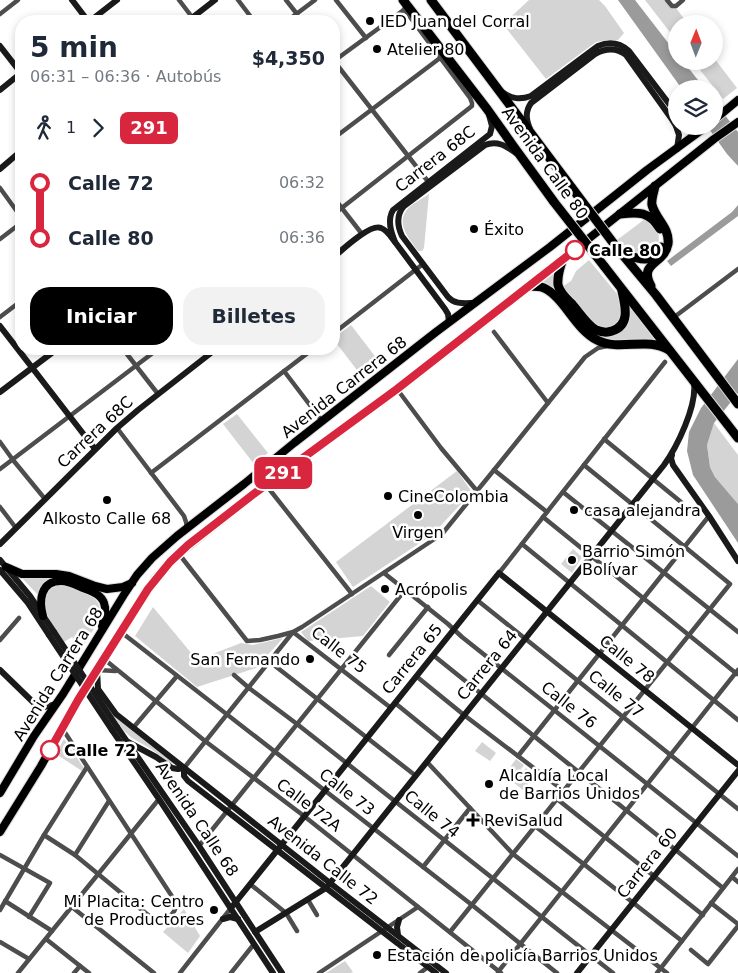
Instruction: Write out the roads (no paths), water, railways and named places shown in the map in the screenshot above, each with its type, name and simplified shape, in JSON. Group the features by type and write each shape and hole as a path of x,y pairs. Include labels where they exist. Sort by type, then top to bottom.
{"highway":[{"name":"Avenida Calle 80","path":"431,0 619,251 674,318 738,404"},
{"name":"Avenida Calle 80","path":"406,6 457,75 487,109 554,202 738,438"},
{"path":"656,186 652,205 665,227 668,241 664,254 650,266 647,272 648,282 656,295"},
{"path":"619,251 639,259 650,258 659,250 662,241 660,229 647,215 636,212 620,214"},
{"path":"563,259 558,275 559,289 597,330 610,332 620,326 626,316 621,288"},
{"path":"529,286 539,286 551,292 585,332 598,340 612,344 648,343 662,346 672,352"}],"main road":[{"path":"723,113 738,100"},
{"name":"Avenida Carrera 68","path":"0,832 97,670 155,579 179,554 266,485 397,389 738,122"},
{"name":"Avenida Carrera 68","path":"0,793 34,736 137,575 152,558 449,322 695,135"},
{"path":"2,570 22,574 70,576 99,588 114,588 132,583"},
{"path":"43,616 40,602 44,589 58,581 70,583 94,592 103,600 105,612 100,634"}],"street":[{"path":"0,14 18,0"},
{"path":"72,0 84,15"},
{"path":"97,15 117,0"},
{"path":"178,0 188,15"},
{"path":"198,15 215,0"},
{"path":"238,0 249,15"},
{"path":"286,0 297,14 315,0"},
{"path":"336,0 366,38"},
{"path":"667,0 672,6 676,6 683,0"},
{"path":"340,57 406,6 440,58 457,75 472,103 472,106 341,208 362,234"},
{"path":"500,91 515,99 531,96 598,46 606,43 617,44 629,51 668,102"},
{"path":"0,46 15,65"},
{"path":"532,134 526,118 526,112 531,103 595,54 605,49 612,48 626,55 668,114"},
{"path":"340,134 440,58"},
{"path":"340,69 429,184"},
{"path":"0,90 15,78"},
{"name":"Carrera 68C","path":"395,242 392,234 390,214 476,148 490,134 492,123 487,109"},
{"path":"677,149 679,135"},
{"name":"Carrera 68C","path":"476,148 498,143 508,147 520,157"},
{"path":"0,169 15,156"},
{"name":"Carrera 68C","path":"423,264 402,236 398,228 398,216 404,206 429,184"},
{"path":"0,188 15,209"},
{"path":"340,252 371,228 379,227 388,233 447,311 449,322"},
{"path":"0,239 15,228"},
{"path":"340,328 423,264 450,300 457,303 475,303"},
{"path":"674,318 738,269"},
{"path":"0,317 15,306"},
{"path":"0,326 15,346"},
{"path":"494,332 548,403"},
{"path":"179,554 247,640 260,640 293,632 442,534 585,357 598,348 612,344"},
{"path":"22,355 95,449"},
{"path":"0,392 49,355"},
{"path":"128,355 158,394"},
{"path":"0,470 150,355"},
{"name":"Carrera 68C","path":"0,544 117,428 208,355"},
{"path":"151,473 305,355"},
{"name":"Carrera 65","path":"180,973 665,362"},
{"path":"284,371 322,421"},
{"name":"Carrera 64","path":"255,932 328,886 653,479 672,455 680,438 694,399 694,380"},
{"path":"397,389 477,491"},
{"path":"694,399 707,396"},
{"path":"117,428 184,516 187,529"},
{"path":"604,440 681,502"},
{"path":"0,442 45,499"},
{"path":"672,455 673,465 738,561"},
{"path":"450,932 730,584 584,465"},
{"path":"494,470 547,512"},
{"path":"266,485 352,594"},
{"path":"563,492 738,632"},
{"path":"0,507 16,528"},
{"path":"518,756 709,516"},
{"path":"499,972 626,810 737,673 543,517"},
{"path":"522,544 738,720"},
{"path":"0,560 2,570 52,633"},
{"path":"2,570 30,596 52,633"},
{"name":"Calle 76","path":"384,573 738,856"},
{"name":"Calle 78","path":"499,573 738,765"},
{"path":"199,846 405,590"},
{"name":"Calle 77","path":"477,600 738,810"},
{"path":"389,655 428,607"},
{"path":"0,640 19,618"},
{"name":"Calle 73","path":"121,632 472,905 556,973"},
{"path":"184,768 293,632"},
{"name":"Calle 75","path":"293,632 442,742"},
{"name":"Avenida Calle 68","path":"52,633 273,973"},
{"path":"433,655 723,888"},
{"name":"Calle 72A","path":"104,659 205,741 304,816 499,972"},
{"path":"270,662 416,776"},
{"path":"0,670 35,704 45,707 55,704"},
{"path":"97,670 118,672"},
{"name":"Avenida Calle 72","path":"97,670 98,685 101,693 113,712 232,806 279,848"},
{"name":"Calle 74","path":"234,675 612,973"},
{"path":"133,728 177,676"},
{"path":"416,676 564,791"},
{"path":"44,835 75,855 156,922 161,924 165,922 176,908 176,904 62,728"},
{"name":"Avenida Calle 68","path":"114,728 127,741 199,846 282,973"},
{"name":"Avenida Calle 72","path":"127,741 172,768 184,768"},
{"path":"427,762 513,854 667,973"},
{"path":"0,910 44,835 87,768"},
{"name":"Avenida Calle 72","path":"184,768 183,774 185,779 385,929 436,973"},
{"name":"Carrera 60","path":"577,973 738,770"},
{"path":"18,973 159,799"},
{"path":"557,799 702,914"},
{"path":"75,855 109,800"},
{"path":"423,867 470,808"},
{"path":"535,826 682,941"},
{"path":"0,855 50,883 29,917"},
{"path":"657,973 738,869"},
{"path":"732,877 738,882"},
{"path":"250,884 286,913 297,931"},
{"path":"308,900 317,915"},
{"path":"6,901 52,931"},
{"path":"691,950 708,964 738,925 712,903"},
{"path":"72,906 154,973"},
{"path":"319,973 418,907"},
{"path":"223,919 238,919"},
{"path":"398,936 397,926 399,920"},
{"name":"Avenida Calle 72","path":"385,929 398,936 446,973"},
{"path":"46,939 89,973"},
{"path":"0,942 29,959"},
{"path":"231,973 254,944"},
{"path":"74,973 80,966"},
{"path":"420,973 428,967"}],"place":[{"name":"IED Juan del Corral","path":"370,21"},
{"name":"Atelier 80","path":"377,49"},
{"name":"Éxito","path":"474,229"},
{"name":"Calle 80","path":"575,250"},
{"name":"CineColombia","path":"388,496"},
{"name":"Alkosto Calle 68","path":"107,500"},
{"name":"casa alejandra","path":"574,510"},
{"name":"Virgen","path":"418,515"},
{"name":"Barrio Simón Bolívar","path":"572,560"},
{"name":"Acrópolis","path":"385,589"},
{"name":"San Fernando","path":"310,659"},
{"name":"Calle 72","path":"50,750"},
{"name":"Alcaldía Local de Barrios Unidos","path":"489,784"},
{"name":"ReviSalud","path":"473,820"},
{"name":"Mi Placita: Centro de Productores","path":"214,910"},
{"name":"Estación de policía Barrios Unidos","path":"377,955"}]}
